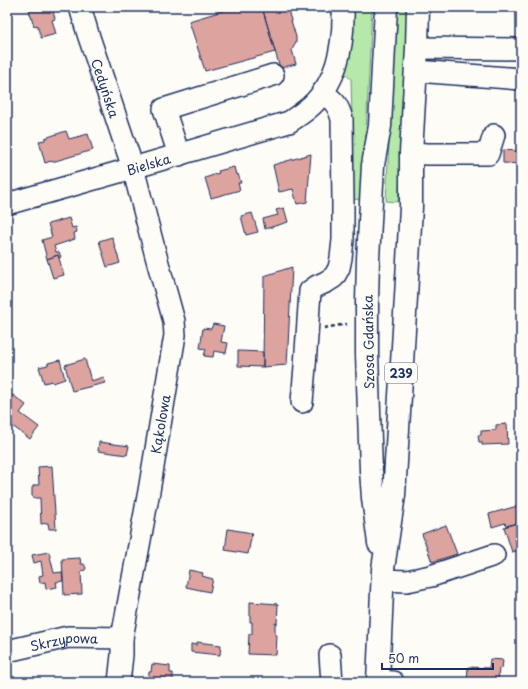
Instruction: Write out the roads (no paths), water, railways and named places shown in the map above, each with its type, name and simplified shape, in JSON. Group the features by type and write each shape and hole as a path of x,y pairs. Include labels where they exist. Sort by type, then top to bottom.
{"main road":[{"name":"Szosa Gdańska","path":"383,682 383,575 373,498 367,317 372,179 380,126 386,7"},
{"name":"239","path":"416,70 418,7"},
{"name":"Szosa Gdańska","path":"383,575 394,495 411,207 411,153 416,70"}],"street":[{"name":"Cedyńska","path":"80,7 133,168"},
{"name":"Bielska","path":"7,204 289,122 315,102 329,84 339,55 343,7"},
{"path":"417,48 521,49"},
{"path":"416,70 521,79"},
{"path":"178,155 164,109 273,75"},
{"path":"302,402 310,291 334,277 339,268 343,240 342,119 339,108 331,98 322,93"},
{"path":"411,153 488,154 494,135"},
{"name":"Kąkolowa","path":"119,682 122,638 149,491 175,335 174,321 133,168"},
{"path":"383,575 407,580 431,576 494,555"},
{"name":"Skrzypowa","path":"7,652 68,637 122,638"},
{"path":"330,655 332,682"}]}
